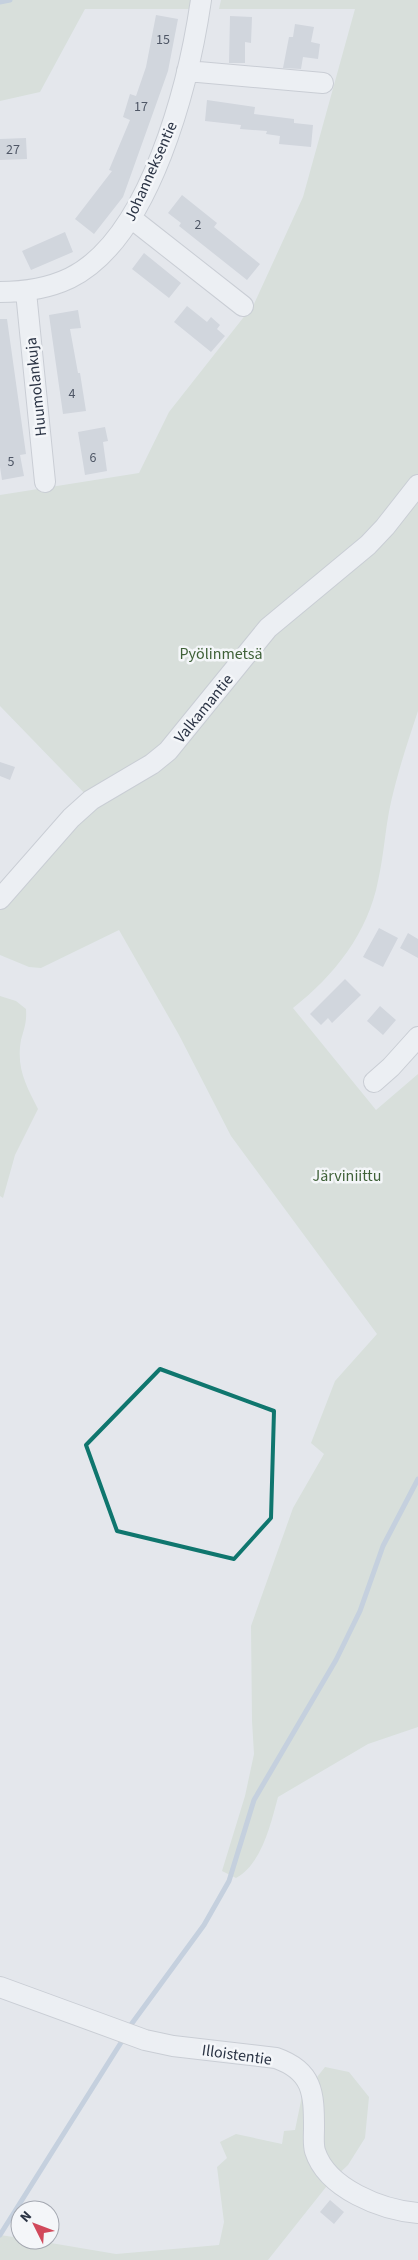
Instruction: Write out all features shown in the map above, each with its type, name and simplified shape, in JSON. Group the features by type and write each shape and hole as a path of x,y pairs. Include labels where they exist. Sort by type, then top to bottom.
{"street":[{"name":"Johanneksentie","path":"0,292 26,292 64,280 86,268 117,239 132,218 161,154 187,70 201,0"},
{"path":"187,70 323,83"},
{"path":"132,218 243,306"},
{"name":"Huumolankuja","path":"26,292 45,482"},
{"name":"Valkamantie","path":"0,899 71,818 91,800 152,764 168,751 268,628 386,528 418,486"},
{"path":"374,1082 391,1067 418,1037"},
{"name":"Illoistentie","path":"0,1987 145,2040 174,2046 276,2058 289,2063 298,2068 306,2079 312,2093 315,2150 329,2173 344,2187 364,2198 400,2210 418,2213"}],"highlighted area":[{"path":"160,1369 274,1411 271,1518 234,1559 117,1531 86,1445"}],"green space":[{"path":"0,0 191,0 190,9 85,9 40,92 0,101"},
{"name":"Pyölinmetsä","path":"221,0 418,0 418,711 394,790 378,881 366,918 358,936 335,967 322,982 293,1008 376,1110 418,1074 418,1727 368,1744 278,1797 259,1853 245,1872 236,1878 222,1871 245,1796 254,1754 251,1626 293,1508 324,1454 311,1443 335,1381 377,1334 231,1136 179,1035 119,930 41,968 29,967 0,955 0,895 91,800 0,706 0,495 139,473 169,412 254,304 303,197 355,9 219,9"},
{"path":"0,996 16,1001 26,1009 26,1022 20,1050 21,1068 26,1084 38,1109 15,1155 3,1198 0,1196"},
{"path":"325,2067 349,2072 369,2097 365,2138 348,2165 330,2182 268,2260 0,2260 0,2235 10,2236 10,2250 60,2250 60,2245 116,2254 219,2245 224,2222 217,2167 227,2158 220,2142 236,2134 282,2144 284,2131 295,2130 302,2096"}],"building":[{"path":"156,15 178,19 168,71 123,197 94,234 75,219 112,171 109,170 130,120 123,117 130,94 136,96 146,67"},
{"path":"230,16 252,17 251,43 245,42 245,63 229,63"},
{"path":"295,24 314,27 311,42 320,44 318,59 303,57 301,69 283,68 289,37 293,37"},
{"path":"207,100 255,107 254,114 294,119 294,123 313,125 311,147 279,144 280,136 266,134 267,131 240,129 241,125 205,121"},
{"path":"26,138 27,159 0,160 0,139"},
{"path":"182,195 217,223 214,227 260,264 247,280 179,226 181,223 168,213"},
{"path":"65,232 73,252 31,270 22,251"},
{"path":"144,253 181,283 169,298 132,269"},
{"path":"187,306 207,322 211,317 220,325 217,329 225,336 211,352 174,322"},
{"path":"78,310 81,328 70,329 86,411 63,414 49,315"},
{"path":"0,319 7,319 26,454 20,455 24,476 2,480 0,467"},
{"path":"105,427 108,441 103,442 107,471 85,475 78,432"},
{"path":"0,762 15,767 10,780 0,776"},
{"path":"379,928 398,938 383,967 363,957"},
{"path":"408,933 418,939 418,958 400,948"},
{"path":"345,979 361,995 332,1023 328,1018 321,1025 310,1014"},
{"path":"380,1006 396,1020 383,1035 367,1021"},
{"path":"330,2200 344,2212 334,2224 320,2212"}],"waterway":[{"path":"0,2 10,0"},
{"path":"130,2026 204,1925 229,1881 254,1800 336,1660 360,1611 383,1546 418,1479"},
{"path":"0,2235 122,2041"}],"park label":[{"name":"Järviniittu","path":"347,1175"}]}
